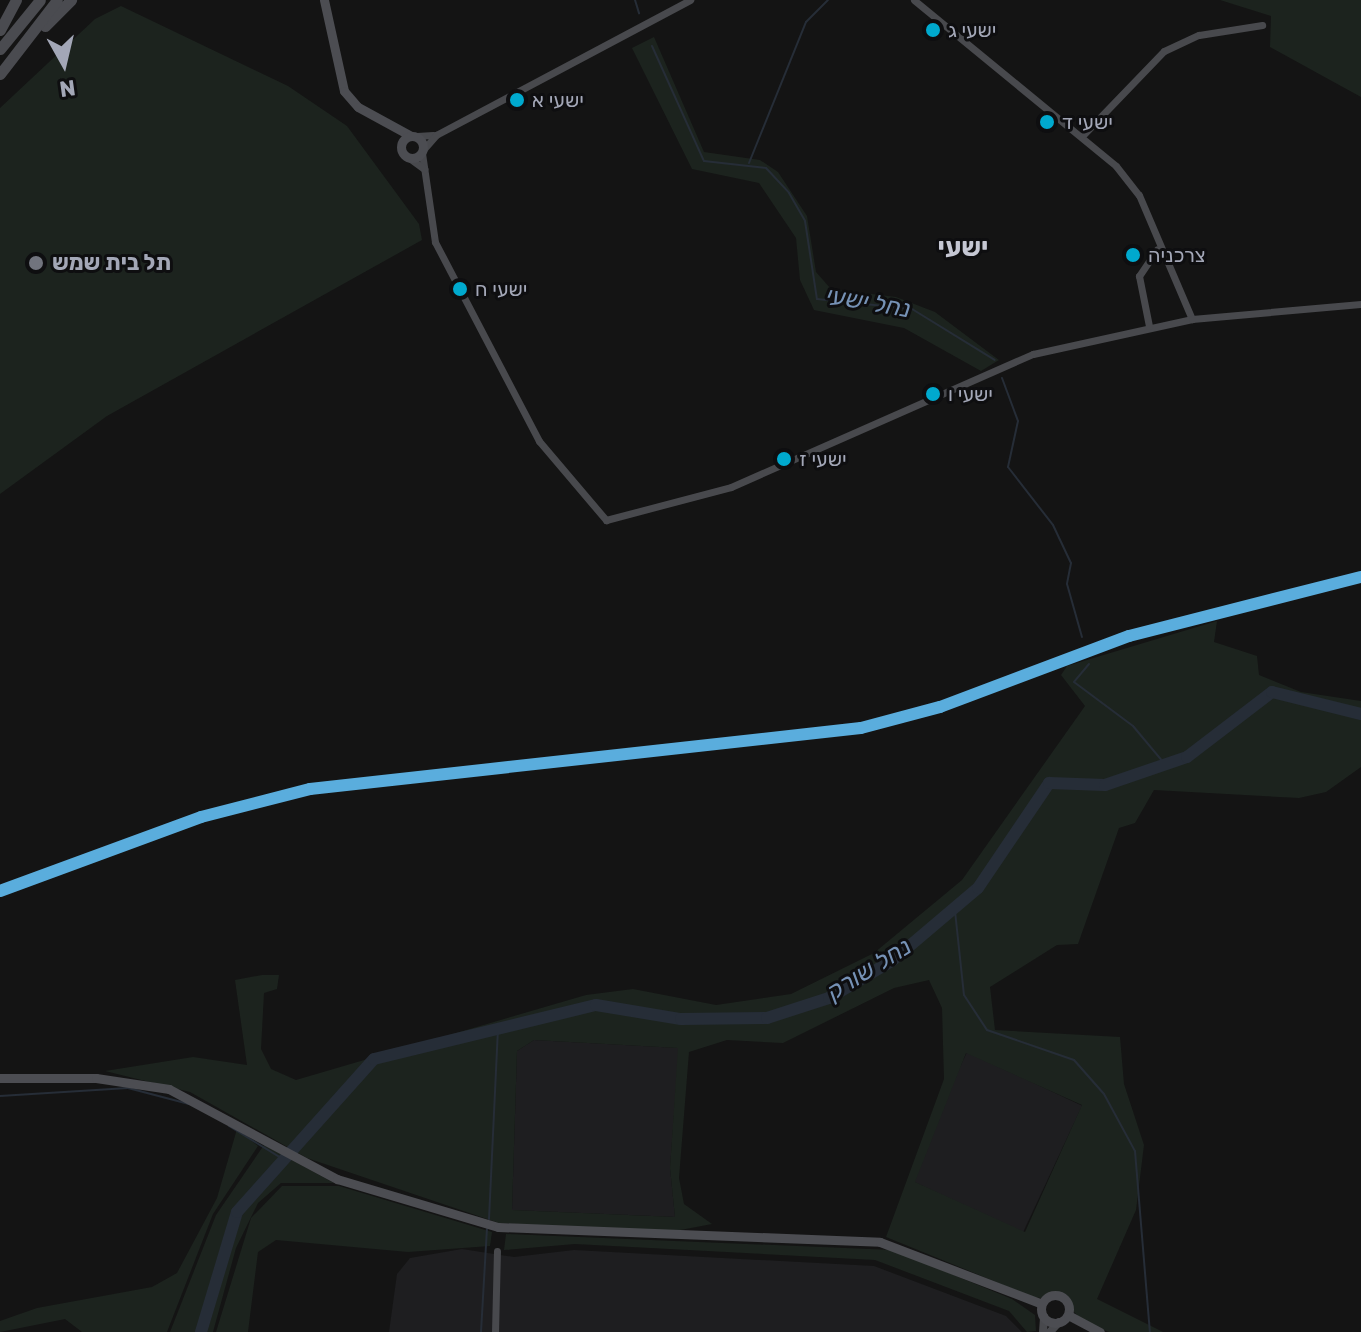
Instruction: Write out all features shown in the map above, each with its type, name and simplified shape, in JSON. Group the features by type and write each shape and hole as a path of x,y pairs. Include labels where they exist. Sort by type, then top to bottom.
{"highway":[{"path":"0,30 16,0"},
{"path":"0,49 40,0"},
{"path":"25,46 57,0"},
{"path":"0,74 71,0"}],"main road":[{"path":"324,0 344,91 391,128 414,136 423,151 409,158 391,128"},
{"path":"401,146 414,136"},
{"path":"0,1078 107,1079 169,1089 337,1179 498,1227 880,1242 1042,1304 1060,1296 1063,1319"},
{"path":"1042,1304 1044,1317 1063,1319 1100,1332"}],"street":[{"path":"690,0 436,135 423,151 435,242 539,441 606,520 731,487 1033,354 1149,326 1192,319 1361,304"},
{"path":"914,0 1084,134 1139,195 1157,249 1192,319"},
{"path":"1084,134 1164,51 1199,35 1262,25"},
{"path":"414,136 436,135"},
{"path":"409,158 425,171"},
{"path":"1149,326 1139,276 1157,249"},
{"path":"495,1332 497,1251"},
{"path":"1043,1332 1044,1317"},
{"path":"1050,1332 1063,1319"}],"shaded area":[{"path":"1220,0 1361,0 1361,97 1270,47 1271,16"},
{"path":"121,6 288,86 347,126 419,224 422,240 107,416 0,494 0,108 95,19"},
{"path":"654,37 704,152 760,160 778,172 807,216 816,272 831,289 896,297 935,312 999,360 981,371 904,328 814,310 800,280 796,238 759,183 692,169 632,48"},
{"path":"1217,621 1214,642 1257,656 1259,675 1301,692 1361,701 1361,767 1326,792 1299,798 1154,790 1135,823 1119,828 1078,944 1057,945 990,987 995,1030 1120,1037 1124,1084 1144,1145 1136,1210 1097,1299 1163,1332 1109,1332 1084,1322 1063,1301 1033,1297 886,1237 944,1079 942,1008 929,980 894,988 783,1043 727,1040 689,1052 679,1178 684,1204 712,1224 670,1232 499,1223 307,1158 190,1092 105,1071 193,1057 247,1065 235,980 262,975 279,975 277,989 264,993 261,1049 271,1069 296,1080 586,995 633,989 716,1005 791,994 874,953 962,880 1085,706 1061,675 1067,666","holes":["534,1040 678,1048 670,1168 675,1217 512,1210 517,1051","966,1053 1082,1105 1025,1232 915,1182"]},
{"path":"534,1040 679,1048 670,1168 675,1217 512,1210 517,1051"},
{"path":"967,1052 1082,1106 1023,1233 908,1179"},
{"path":"237,1129 258,1146 213,1214 167,1332 82,1332 65,1319 0,1332 0,1321 37,1308 152,1287 177,1273 217,1198"},
{"path":"264,1145 334,1183 281,1183 258,1203 236,1248 213,1332 170,1332 216,1215"},
{"path":"282,1186 339,1186 492,1232 490,1246 408,1252 276,1240 258,1252 248,1332 216,1332 251,1218"},
{"path":"506,1234 893,1250 1012,1299 1035,1315 1036,1331 1027,1332 1009,1311 875,1260 575,1244 504,1250"},
{"path":"462,1249 514,1257 574,1250 874,1266 1006,1316 1022,1332 389,1332 397,1274 410,1258"}],"waterway":[{"name":"נחל ישעי","path":"635,0 639,13"},
{"path":"749,163 806,22 828,0"},
{"name":"נחל ישעי","path":"652,46 704,161 766,168 789,193 805,221 817,299 912,309 995,360"},
{"name":"נחל ישעי","path":"1002,378 1018,421 1008,467 1053,525 1071,563 1067,584 1082,637"},
{"path":"1089,664 1074,682 1133,726 1164,763"},
{"name":"נחל שורק","path":"201,1332 237,1212 374,1059 596,1005 681,1019 767,1018 829,998 893,960 978,888 1049,783 1105,785 1187,757 1272,692 1361,714"},
{"path":"955,911 964,995 987,1030 1074,1060 1104,1094 1135,1151 1150,1332"},
{"path":"489,1219 498,1031"},
{"path":"0,1096 128,1088 189,1104"},
{"path":"229,1126 281,1158"},
{"path":"481,1332 487,1229"}],"transit line":[{"path":"0,891 201,817 310,789 861,728 940,707 1129,636 1361,577"}],"place":[{"name":"ישעי ג","path":"933,30"},
{"name":"ישעי א","path":"517,100"},
{"name":"ישעי ד","path":"1047,122"},
{"name":"צרכניה","path":"1133,255"},
{"name":"תל בית שמש","path":"36,263"},
{"name":"ישעי ח","path":"460,289"},
{"name":"ישעי ו","path":"933,394"},
{"name":"ישעי ז","path":"784,459"}],"district":[{"name":"ישעי","path":"963,248"}]}
